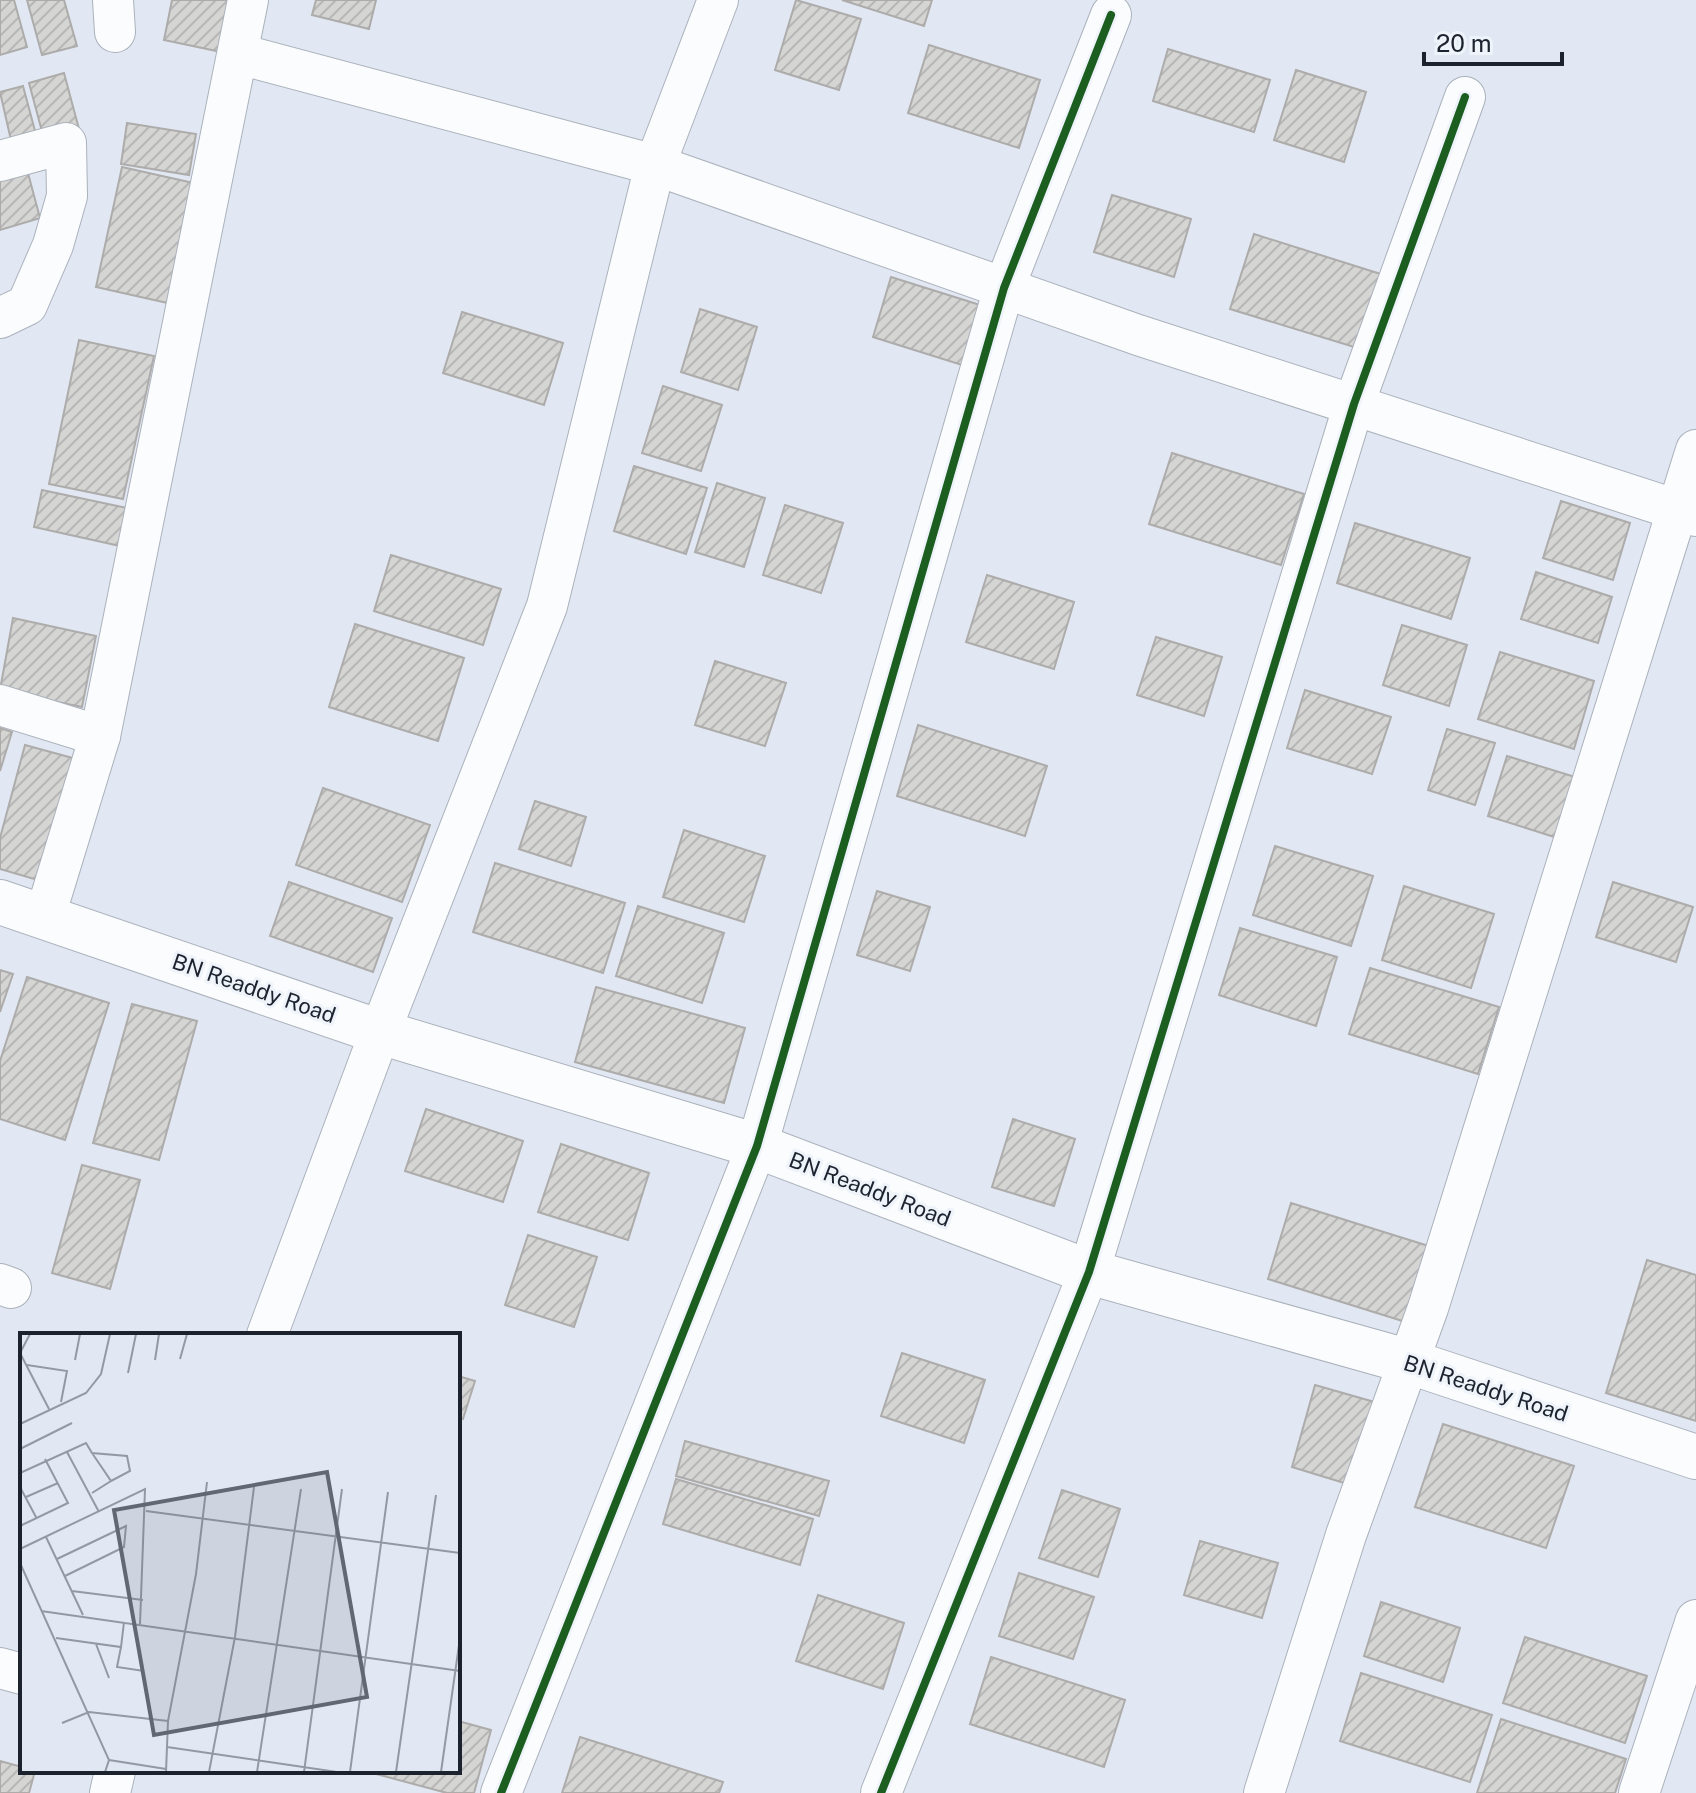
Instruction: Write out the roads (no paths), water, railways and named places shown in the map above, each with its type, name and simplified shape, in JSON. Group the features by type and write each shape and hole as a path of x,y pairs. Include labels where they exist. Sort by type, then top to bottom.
{"street":[{"path":"45,916 100,736 248,0"},
{"path":"268,1333 380,1032 547,606 655,165 718,0"},
{"path":"501,1793 757,1146 1004,288 1111,15"},
{"path":"239,54 655,165 1004,288 1687,513"},
{"path":"881,1793 1089,1272 1354,404 1465,97"},
{"path":"0,161 66,143 67,196 53,245 27,305 0,318"},
{"path":"1264,1793 1346,1535 1410,1362 1687,513 1696,450"},
{"path":"0,705 100,736"},
{"name":"BN Readdy Road","path":"0,902 380,1032 757,1146 1089,1272 1410,1362 1696,1457"},
{"path":"1639,1793 1696,1620"},
{"path":"0,1668 20,1673"},
{"path":"110,1793 115,1773"}]}
